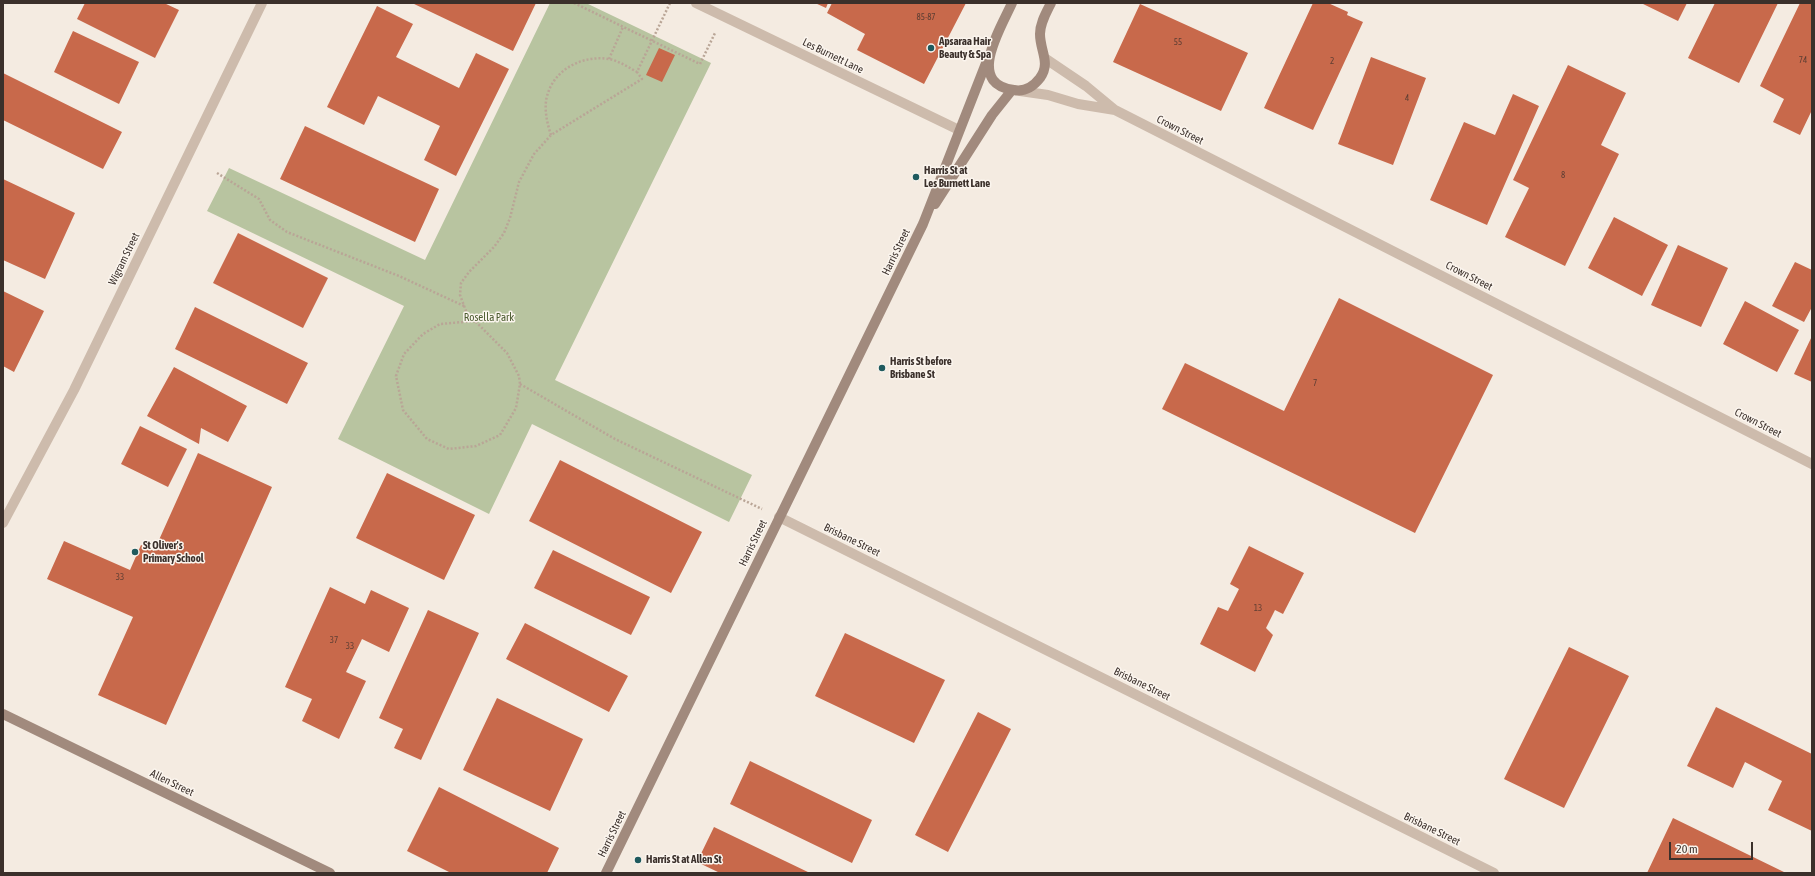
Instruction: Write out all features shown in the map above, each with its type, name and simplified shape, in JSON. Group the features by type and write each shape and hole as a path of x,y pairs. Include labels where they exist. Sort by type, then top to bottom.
{"main road":[{"name":"Harris Street","path":"606,873 923,224 959,130 1012,3"},
{"path":"988,58 988,69 990,76 996,82 1016,90 1029,89 1035,84 1041,76 1046,59 1040,44 1040,33 1041,24 1051,3"},
{"name":"Harris Street","path":"923,224 992,115 1016,90"},
{"name":"Allen Street","path":"3,714 330,873"}],"street":[{"name":"Wigram Street","path":"3,523 74,390 262,3"},
{"name":"Les Burnett Lane","path":"696,3 959,130"},
{"name":"Crown Street","path":"1046,59 1086,86 1115,110 1812,464"},
{"name":"Crown Street","path":"1016,90 1048,95 1078,104 1115,110"},
{"name":"Brisbane Street","path":"779,517 1494,873"}],"path":[{"path":"574,3 700,64 723,16"},
{"path":"637,72 670,3"},
{"path":"609,59 623,27"},
{"path":"475,321 440,324 424,334 404,354 396,376 403,410 427,439 449,449 476,446 500,435 516,408 520,384 519,376 507,353 466,311 460,295 462,283 468,272 494,247 504,233 510,218 519,182 534,154 552,135 642,79 637,72 621,63 609,59 584,60 563,70 554,80 547,94 547,123 552,135"},
{"path":"217,173 259,200 270,220 287,232 399,276 464,306"},
{"path":"520,384 615,439 779,517"}],"green space":[{"name":"Rosella Park","path":"550,3 586,3 711,63 555,380 752,475 729,522 532,424 489,514 338,439 404,306 207,211 229,168 425,260"}],"building":[{"path":"85,3 164,3 179,10 155,58 77,19"},
{"path":"412,3 536,3 513,51"},
{"path":"815,3 828,3 826,8"},
{"path":"832,3 966,3 924,84 857,50 865,34 827,13"},
{"path":"1313,3 1328,3 1348,12 1347,15 1363,22 1313,130 1264,108"},
{"path":"1641,3 1687,3 1678,21"},
{"path":"1715,3 1778,3 1739,83 1688,58"},
{"path":"1800,3 1812,3 1812,110 1800,135 1773,122 1784,99 1760,86"},
{"path":"1140,4 1248,53 1221,111 1113,62"},
{"path":"377,6 413,24 396,57 459,88 476,53 509,69 456,176 424,160 440,126 378,96 364,125 327,107"},
{"path":"73,31 139,62 119,104 54,72"},
{"path":"659,48 675,55 662,82 646,75"},
{"path":"1371,57 1426,78 1393,165 1338,144"},
{"path":"1568,65 1626,93 1601,145 1619,154 1565,266 1505,237 1529,188 1513,180"},
{"path":"3,73 122,132 103,169 3,120"},
{"path":"1513,94 1539,106 1487,225 1430,200 1464,122 1495,135"},
{"path":"305,126 439,189 415,242 280,179"},
{"path":"3,179 75,213 45,279 3,260"},
{"path":"1614,217 1668,245 1642,296 1588,268"},
{"path":"238,233 328,278 303,328 213,283"},
{"path":"1678,245 1728,268 1701,327 1651,305"},
{"path":"1795,262 1812,270 1812,307 1804,322 1772,306"},
{"path":"3,291 44,311 14,372 3,366"},
{"path":"1339,298 1493,375 1415,533 1162,409 1185,363 1284,411"},
{"path":"1745,301 1799,330 1777,372 1723,344"},
{"path":"195,307 308,363 287,404 175,349"},
{"path":"1812,336 1812,382 1794,374"},
{"path":"174,367 247,406 228,442 201,428 199,444 147,416"},
{"path":"140,426 187,449 168,487 121,464"},
{"path":"198,453 272,487 166,725 98,695 133,617 47,579 64,541 130,570 141,545 154,551"},
{"path":"560,460 702,532 671,593 529,521"},
{"path":"387,473 475,515 444,580 356,538"},
{"path":"1249,546 1304,573 1283,614 1275,610 1266,628 1273,635 1255,672 1200,644 1218,607 1228,611 1239,589 1230,584"},
{"path":"553,550 650,597 631,635 534,588"},
{"path":"330,587 365,604 371,590 409,608 389,652 362,639 346,672 366,681 339,739 302,721 312,699 285,687"},
{"path":"428,610 479,633 421,760 394,748 403,729 379,718"},
{"path":"525,623 628,676 609,712 506,659"},
{"path":"845,633 945,680 914,743 815,696"},
{"path":"1569,647 1629,676 1564,808 1504,779"},
{"path":"497,698 583,739 550,811 463,770"},
{"path":"1716,707 1812,754 1812,831 1768,810 1782,781 1745,762 1733,788 1687,766"},
{"path":"978,712 1011,729 948,852 915,835"},
{"path":"750,761 872,820 852,863 730,804"},
{"path":"439,787 559,848 547,873 451,873 407,851"},
{"path":"1673,818 1786,873 1647,873"},
{"path":"714,827 810,873 720,873 697,862"}],"place":[{"name":"Apsaraa Hair Beauty & Spa","path":"931,48"},
{"name":"Harris St at Les Burnett Lane","path":"916,177"},
{"name":"Harris St before Brisbane St","path":"882,368"},
{"name":"St Oliver's Primary School","path":"135,552"},
{"name":"Harris St at Allen St","path":"638,860"}]}
